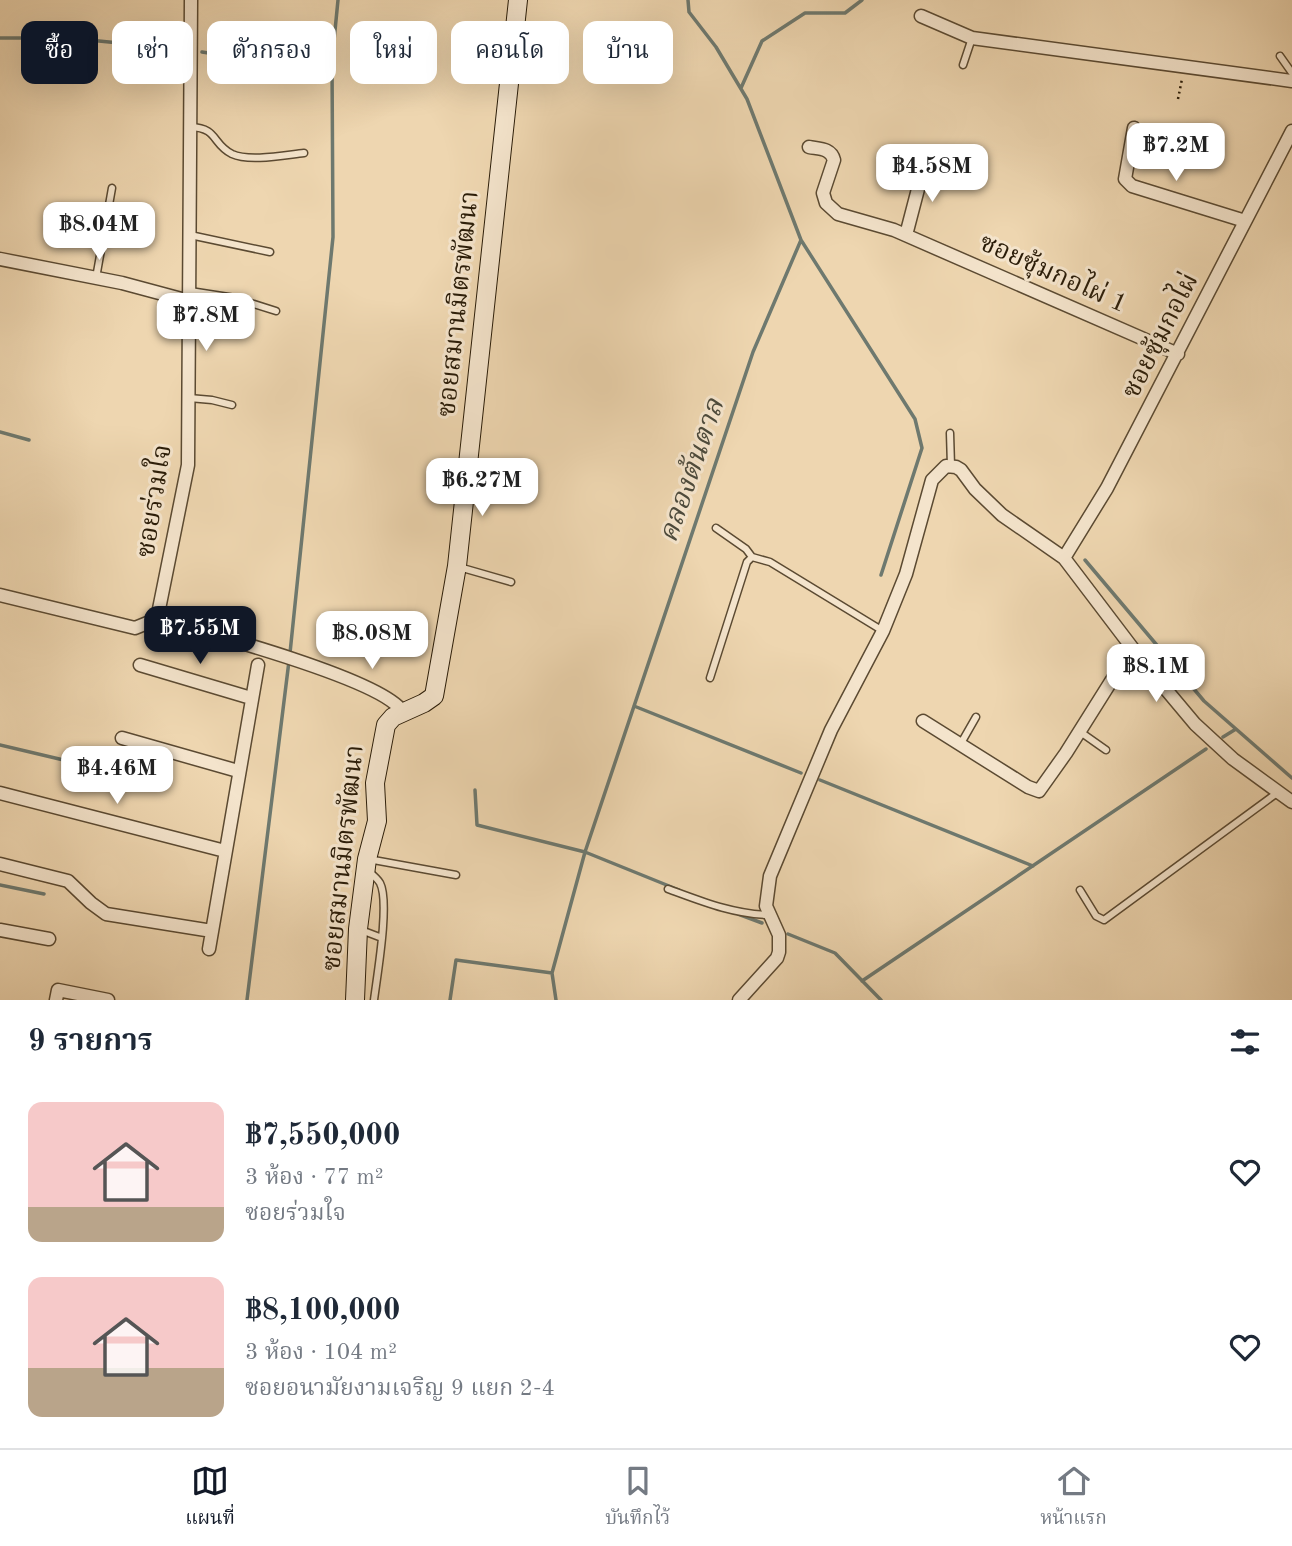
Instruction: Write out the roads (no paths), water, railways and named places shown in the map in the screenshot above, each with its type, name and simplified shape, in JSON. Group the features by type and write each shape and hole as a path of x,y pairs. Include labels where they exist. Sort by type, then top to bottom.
{"street":[{"name":"ซอยร่วมใจ","path":"157,619 188,465 191,0"},
{"name":"ซอยสมานมิตรพัฒนา","path":"355,998 358,929 366,864 377,821 375,783 386,725 393,716 430,700 437,688 457,566 518,0"},
{"path":"921,16 972,38 1292,81"},
{"path":"1135,128 1125,179 1128,183 1245,221"},
{"name":"ซอยซุ้มกอไผ่","path":"1064,558 1107,488 1292,131"},
{"name":"ซอยซุ้มกอไผ่ 1","path":"809,147 828,151 833,155 834,160 824,193 825,203 838,214 906,235 1178,354"},
{"path":"906,235 918,189 920,167"},
{"path":"0,258 189,296"},
{"path":"739,1000 772,966 779,952 779,935 766,906 770,876 841,708 883,631 906,574 932,480 940,470 951,466 961,470 975,489 1002,514 1064,558 1132,648 1195,724 1212,741 1292,802"},
{"path":"0,595 135,628 157,619 316,668 377,691 402,711"},
{"path":"923,721 1028,787 1039,791 1132,648"},
{"path":"140,665 251,698"},
{"path":"209,949 258,665"},
{"path":"122,738 238,772"},
{"path":"0,793 225,852"},
{"path":"0,864 68,881 106,914 212,931"},
{"path":"0,930 50,939"},
{"path":"56,1000 58,990 108,1000"}],"lane":[{"path":"963,65 972,38"},
{"path":"1280,56 1292,73"},
{"path":"191,127 208,130 227,151 239,156 304,153"},
{"path":"96,278 112,188"},
{"path":"190,235 270,252"},
{"path":"189,296 235,298 276,312"},
{"path":"189,398 232,405"},
{"path":"950,433 951,466"},
{"path":"716,528 746,549 752,557 770,562 883,631"},
{"path":"709,678 747,562 752,557"},
{"path":"457,566 510,582"},
{"path":"960,745 976,718"},
{"path":"1079,731 1105,750"},
{"path":"1080,890 1096,916 1104,920 1277,793"},
{"path":"366,864 456,875"},
{"path":"355,998 374,999 382,938 381,886 366,864"},
{"path":"668,889 746,915 768,915"},
{"path":"358,929 382,938"}],"waterway":[{"path":"290,653 333,237 332,61 338,0"},
{"name":"คลองต้นตาล","path":"450,1000 456,960 552,973 585,852 753,352 801,240 747,99 716,47 689,12 688,0"},
{"path":"741,88 762,41 805,13 845,13 862,0"},
{"path":"0,38 68,38 112,42"},
{"path":"202,52 207,53"},
{"path":"801,240 915,419 922,448 881,575"},
{"path":"0,432 29,440"},
{"path":"1085,560 1204,701 1292,778"},
{"path":"247,1000 289,661"},
{"path":"634,706 801,773"},
{"path":"1223,737 1236,729"},
{"path":"0,745 72,762"},
{"path":"862,981 1206,749"},
{"path":"820,780 1033,866"},
{"path":"475,790 477,825 585,852 679,890"},
{"path":"0,885 44,894"},
{"path":"738,914 762,923"},
{"path":"788,934 835,953 881,1000"},
{"name":"คลองต้นตาล","path":"552,973 556,1000"}]}
